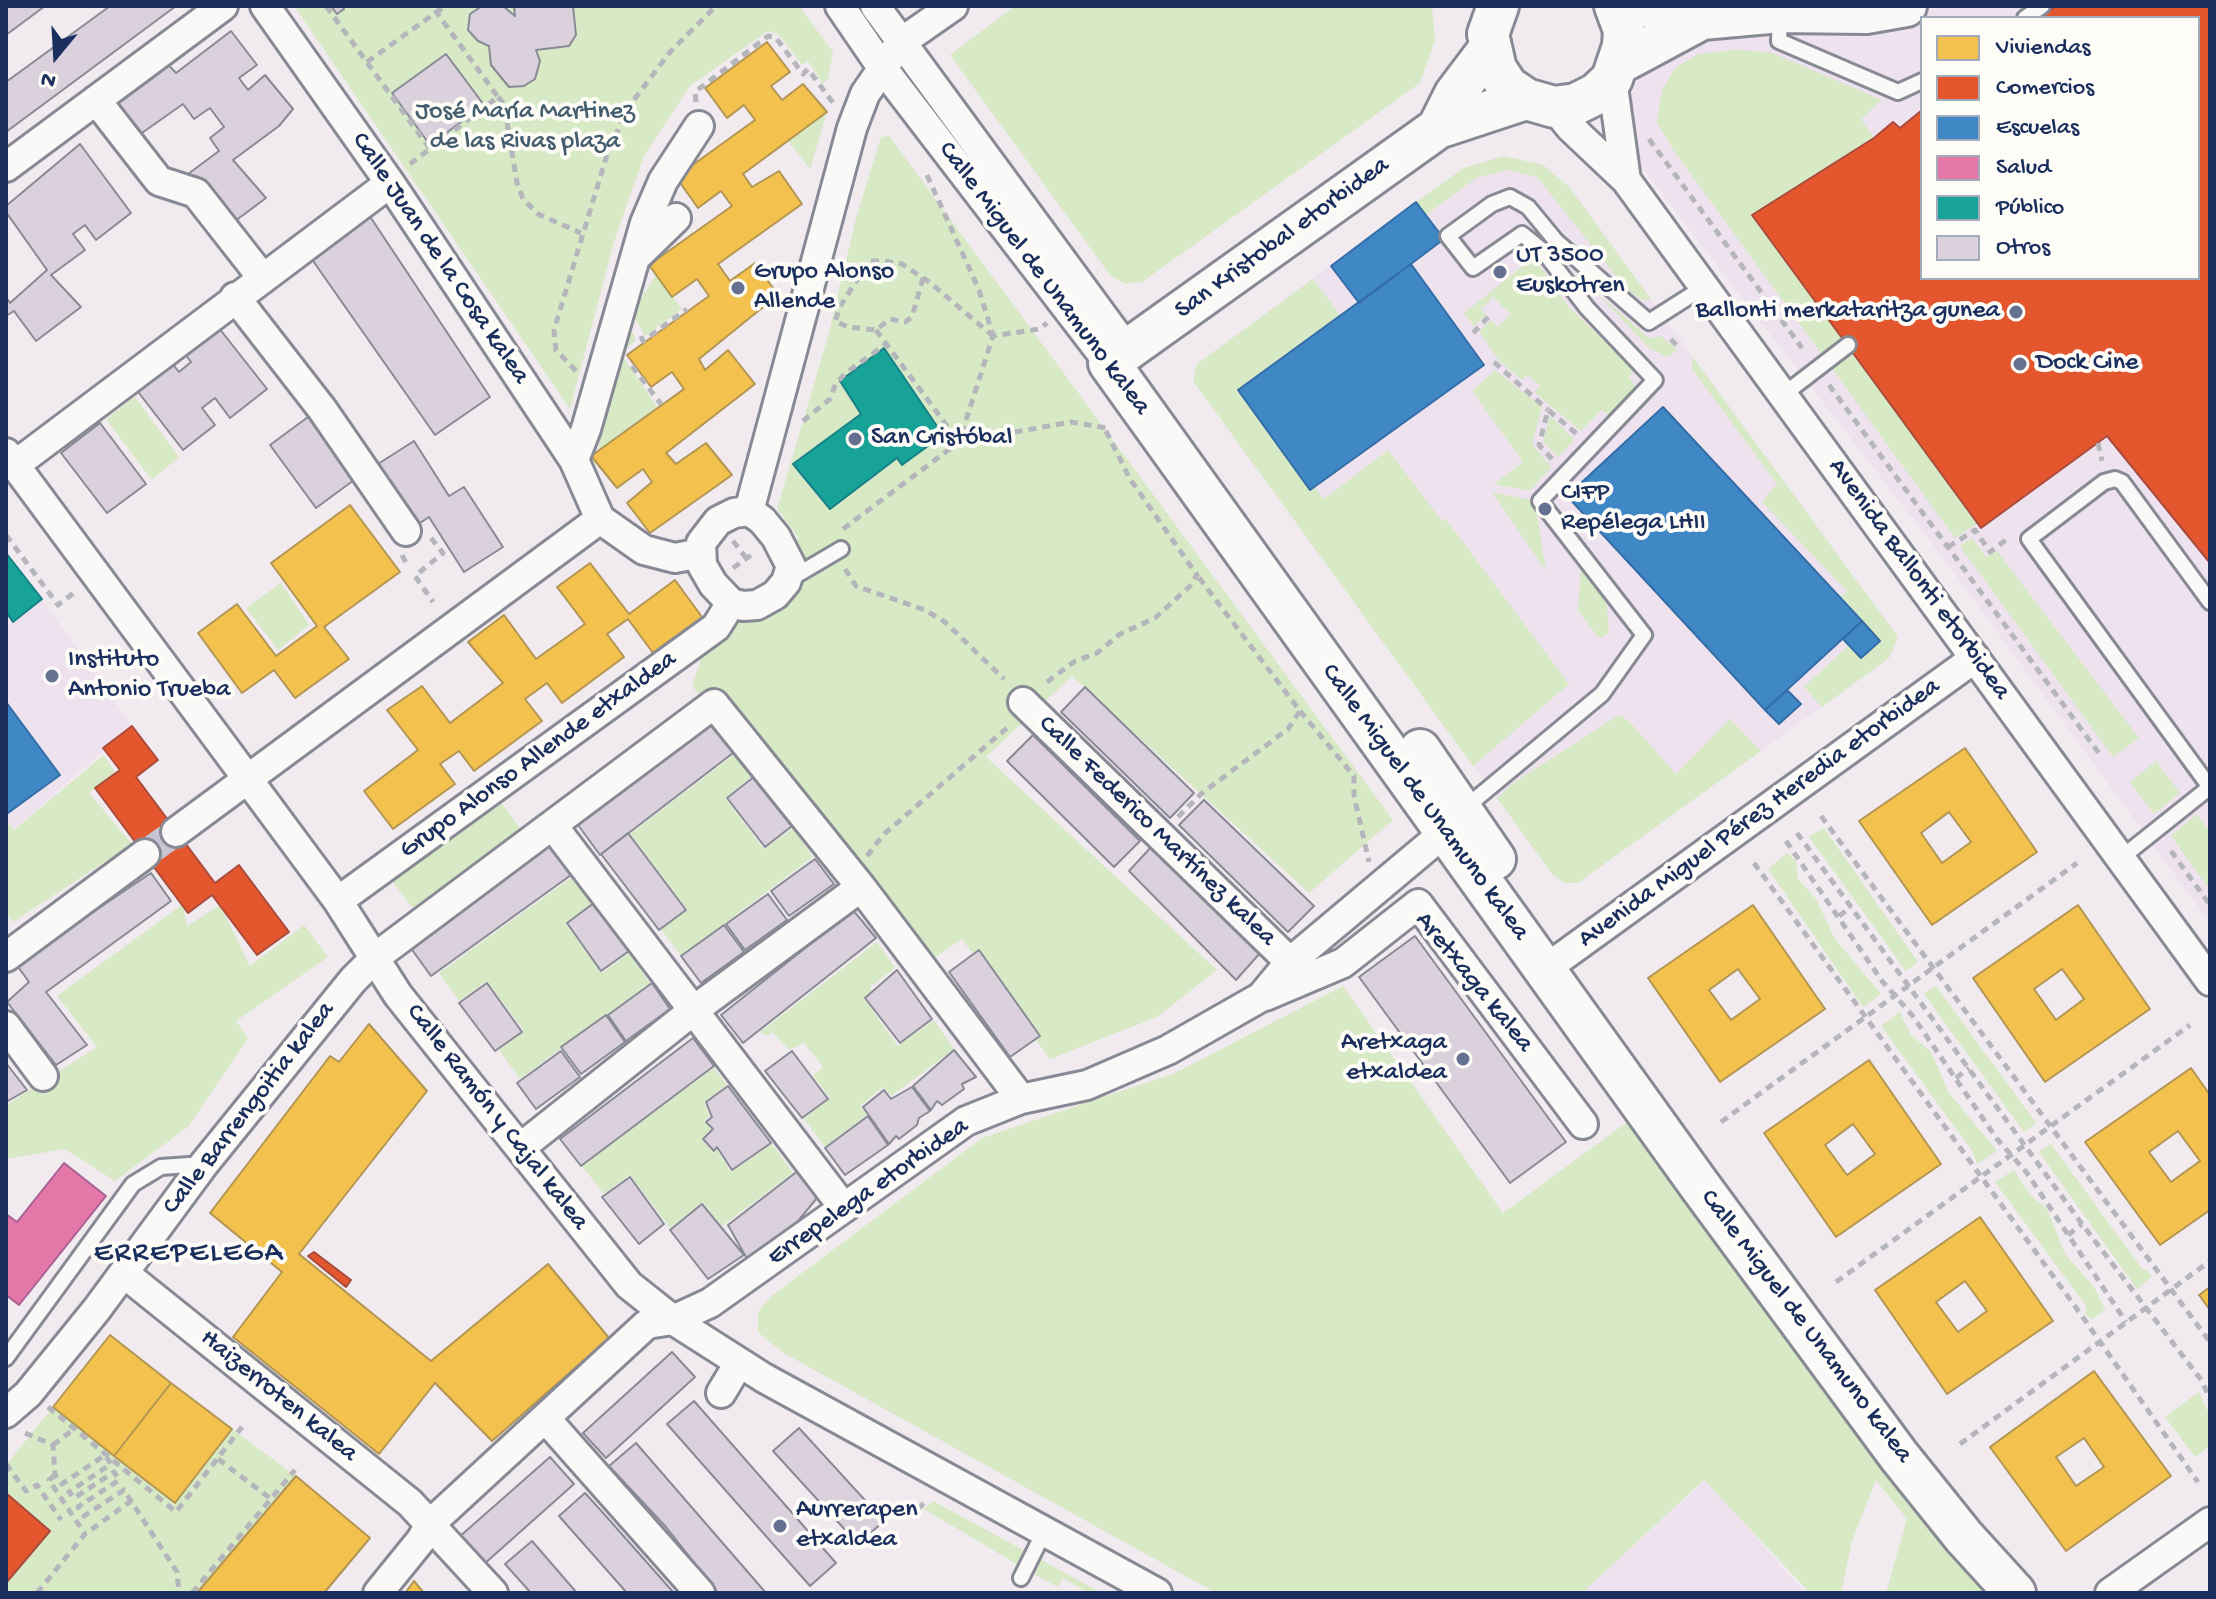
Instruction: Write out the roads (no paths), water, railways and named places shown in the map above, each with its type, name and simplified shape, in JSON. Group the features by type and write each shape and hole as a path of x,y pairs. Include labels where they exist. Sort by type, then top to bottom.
{"street":[{"path":"6,167 223,6"},
{"name":"Calle Juan de la Cosa kalea","path":"265,6 395,178 574,460 600,519"},
{"name":"Calle Miguel de Unamuno kalea","path":"840,6 881,66 1118,356"},
{"name":"Calle Miguel de Unamuno kalea","path":"875,6 1118,356 1454,821 1899,1456 1964,1537 2015,1593"},
{"path":"749,511 852,128 865,94 881,66 900,43 953,6"},
{"path":"1615,6 1624,30 1616,71"},
{"path":"1644,6 1702,19 1780,12 1866,13 1906,6"},
{"name":"San Kristobal etorbidea","path":"1118,356 1438,128 1540,103 1576,104 1596,94 1616,71 1702,19"},
{"path":"1490,20 1496,69 1508,87 1540,103"},
{"name":"San Kristobal etorbidea","path":"1438,128 1490,20"},
{"name":"Avenida Ballonti etorbidea","path":"1616,71 1626,180"},
{"path":"96,100 159,181 196,193 261,276"},
{"name":"Avenida Ballonti etorbidea","path":"1540,103 1626,180 2210,981"},
{"path":"574,460 596,392 631,261 663,181 699,126"},
{"path":"10,459 395,178"},
{"path":"631,261 676,218"},
{"path":"235,297 322,409 406,531"},
{"name":"Calle Ramón y Cajal kalea","path":"10,459 338,901 377,956 398,995 629,1285 673,1320 739,1363 1157,1593"},
{"path":"749,511 762,520 786,553 791,566 786,582 775,595 757,605 731,603 707,574 701,553 701,543 718,521 734,513 749,511"},
{"path":"176,832 600,519 644,550 675,558 701,553"},
{"name":"Grupo Alonso Allende etxaldea","path":"338,901 716,627 731,603"},
{"name":"Avenida Miguel Pérez Heredia etorbidea","path":"1554,964 1975,658"},
{"name":"Calle Federico Martínez kalea","path":"1023,702 1290,962"},
{"name":"Calle Barrengoitia kalea","path":"12,1414 125,1274 204,1164 324,1015 377,956 714,704 856,882"},
{"name":"Errepelega etorbidea","path":"378,1593 426,1532 647,1324 673,1320 710,1303 966,1121 1021,1099 1087,1085 1168,1050 1261,997 1290,962 1454,821"},
{"path":"553,826 844,1208"},
{"path":"6,957 145,854"},
{"path":"520,1148 856,882 1021,1099"},
{"name":"Aretxaga kalea","path":"1261,997 1343,963 1418,904 1583,1124"},
{"name":"Calle Miguel de Unamuno kalea","path":"1554,964 1946,1479 2046,1593"},
{"path":"6,1026 43,1076"},
{"name":"Haizerroten kalea","path":"125,1274 410,1503 426,1532"},
{"path":"721,1393 739,1363"},
{"path":"545,1418 700,1593"},
{"path":"2119,1588 2210,1522"},
{"path":"426,1532 468,1593"},
{"path":"426,1532 493,1593"}],"lane":[{"path":"1780,12 1779,41 1898,92 1920,82"},
{"path":"1454,821 1602,694 1644,635 1540,501 1655,380 1587,308 1543,251 1522,234 1473,268 1448,236 1492,204 1510,197 1528,207 1556,241 1649,322 1704,287"},
{"path":"1543,251 1556,241"},
{"path":"1783,395 1848,345"},
{"path":"2121,858 2209,786 2029,539 2104,482 2115,479 2122,482 2210,602"},
{"path":"786,582 841,557"},
{"path":"6,1358 133,1184 161,1167 204,1164"},
{"path":"1021,1578 1044,1532"}],"tunnel":[{"path":"145,854 176,832"}],"place":[{"name":"UT 3500 Euskotren","path":"1500,272"},
{"name":"Grupo Alonso Allende","path":"738,288"},
{"name":"Ballonti merkataritza gunea","path":"2016,312"},
{"name":"Dock Cine","path":"2020,364"},
{"name":"San Cristóbal","path":"855,439"},
{"name":"CIFP Repélega LHII","path":"1545,509"},
{"name":"Instituto Antonio Trueba","path":"52,676"},
{"name":"Aretxaga etxaldea","path":"1463,1059"},
{"name":"Aurrerapen etxaldea","path":"780,1526"}],"district":[{"name":"ERREPELEGA","path":"189,1255"}],"park label":[{"name":"José María Martinez de las Rivas plaza","path":"525,128"}]}
